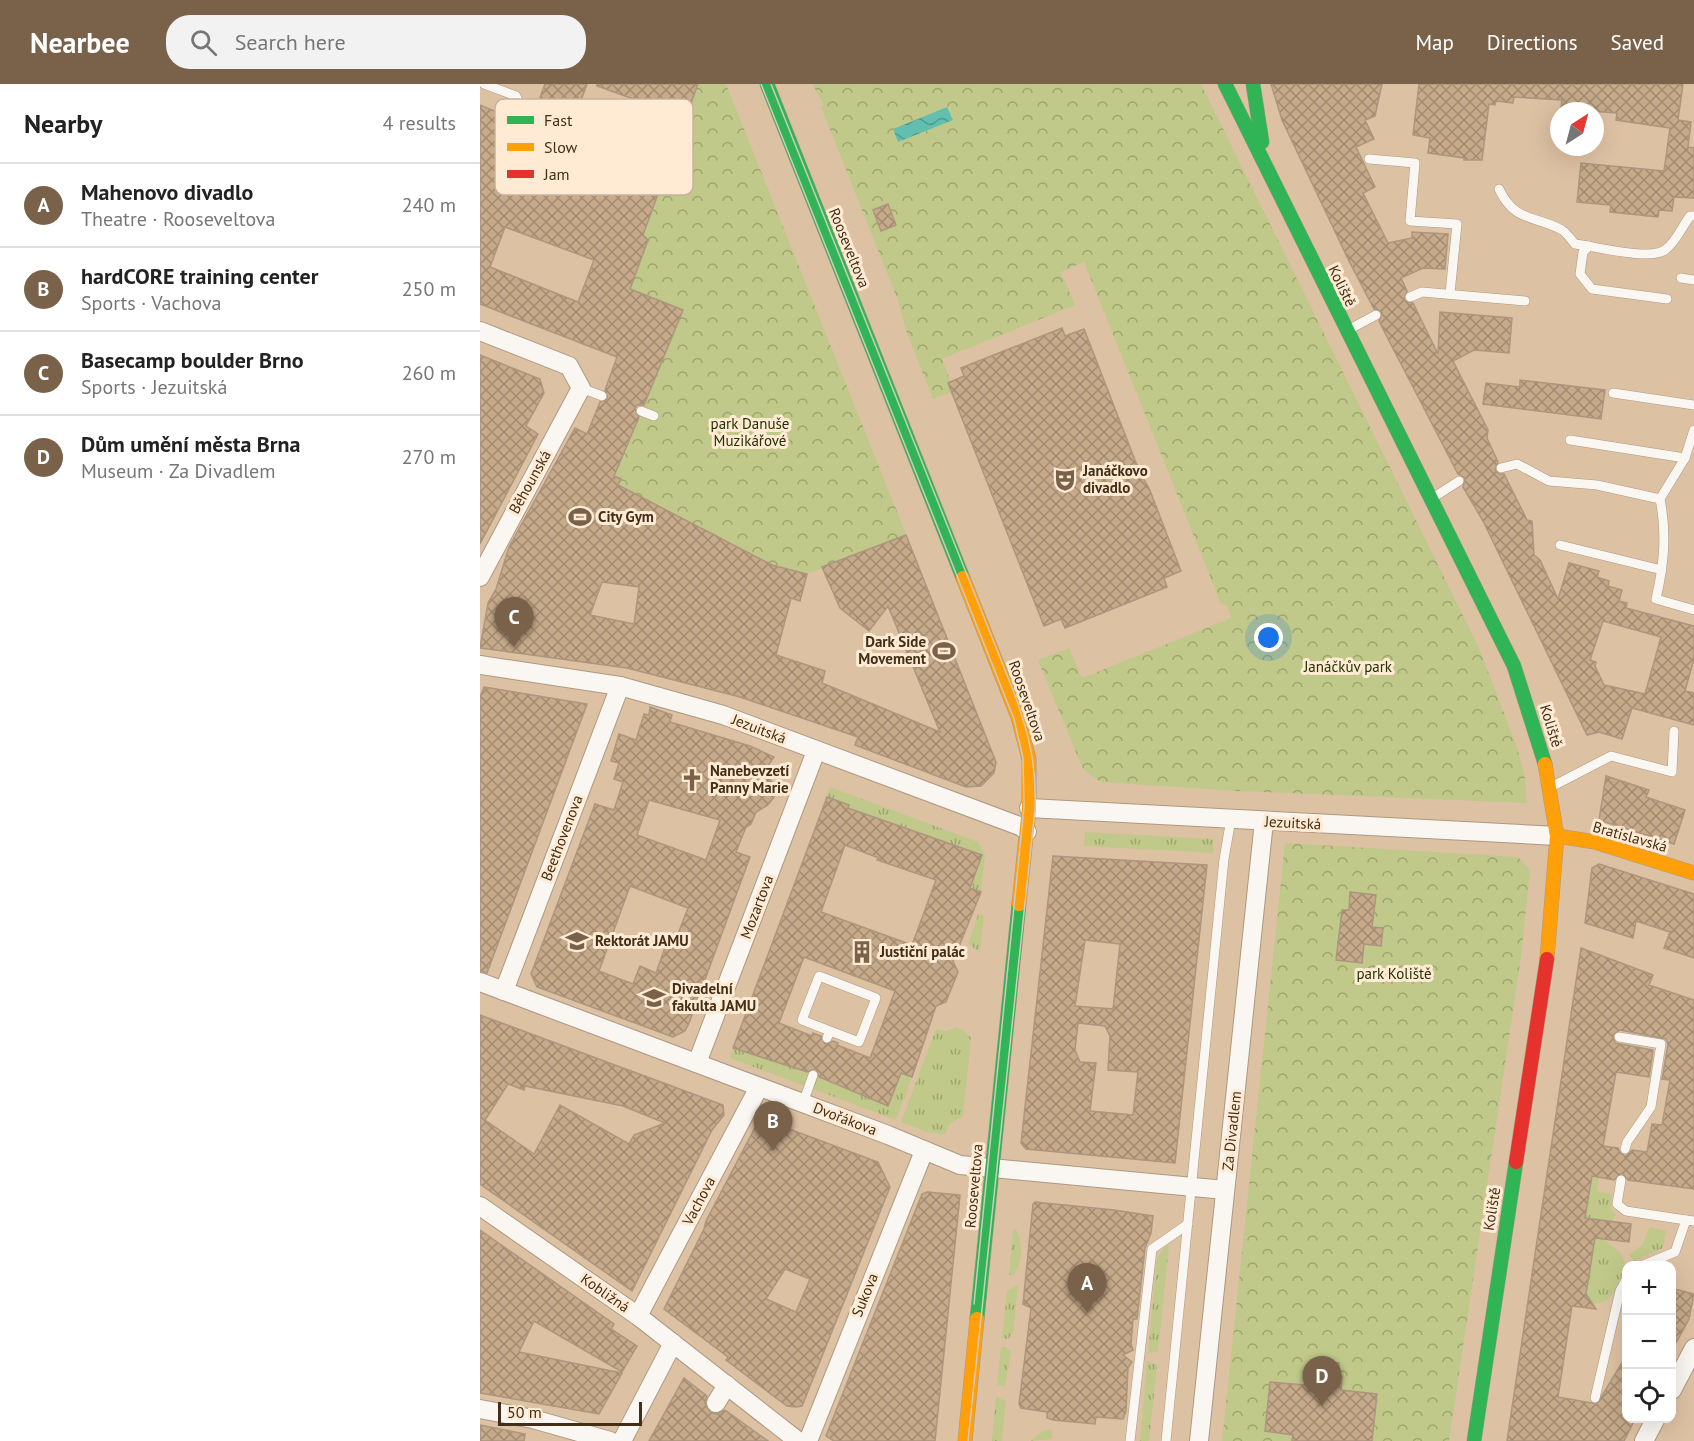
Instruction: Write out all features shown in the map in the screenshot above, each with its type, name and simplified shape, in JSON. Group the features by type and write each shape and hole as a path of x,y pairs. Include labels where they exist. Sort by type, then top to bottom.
{"street":[{"name":"Rooseveltova","path":"766,84 1018,717 1029,759 1027,832 965,1441"},
{"name":"Koliště","path":"1226,84 1429,500 1514,666 1543,750 1557,836 1551,931 1474,1441"},
{"path":"1253,84 1265,165"},
{"path":"480,331 569,366 581,388"},
{"name":"Běhounská","path":"483,566 581,388"},
{"name":"Jezuitská","path":"480,665 620,686 723,715 1022,827 1027,832"},
{"name":"Beethovenova","path":"504,991 620,686"},
{"name":"Mozartova","path":"697,1063 816,751"},
{"name":"Jezuitská","path":"1029,808 1557,836"},
{"name":"Za Divadlem","path":"1198,1441 1264,821"},
{"name":"Bratislavská","path":"1557,836 1595,842 1694,872"},
{"name":"Dvořákova","path":"480,982 803,1103 960,1165 993,1170 1226,1190"},
{"name":"Vachova","path":"638,1316 759,1087"},
{"name":"Sukova","path":"808,1441 924,1151"},
{"name":"Kobližná","path":"480,1206 638,1316 798,1441"},
{"path":"622,1441 674,1343"},
{"path":"1676,1381 1694,1348"},
{"path":"716,1403 727,1385"},
{"path":"480,1409 533,1419 610,1441"},
{"path":"1644,1441 1654,1423"}],"lane":[{"path":"484,84 516,96 517,99"},
{"path":"1369,159 1415,163 1410,221 1457,224 1450,294"},
{"path":"1499,189 1505,202 1528,219 1563,230 1575,244 1649,255 1662,252 1671,245 1690,216 1694,216"},
{"path":"1589,246 1583,252 1580,274 1592,289 1667,299"},
{"path":"1681,278 1694,280"},
{"path":"1410,297 1422,292 1525,301"},
{"path":"1346,331 1376,315"},
{"path":"581,388 602,396"},
{"path":"1613,393 1694,405"},
{"path":"641,411 654,416"},
{"path":"1694,430 1685,458 1659,499 1665,526 1662,570 1656,599 1694,610"},
{"path":"1570,440 1685,458"},
{"path":"1501,468 1517,464 1549,481 1597,485 1659,499"},
{"path":"1429,500 1460,481"},
{"path":"1560,544 1662,570"},
{"path":"1549,788 1611,756 1672,772 1674,731"},
{"path":"1166,1441 1224,859 1231,819"},
{"path":"819,976 876,998 859,1042 829,1035 802,1020 819,976"},
{"path":"1618,1037 1661,1044 1651,1107 1627,1142 1626,1149"},
{"path":"803,1103 813,1075"},
{"path":"1621,1180 1617,1204 1626,1211 1690,1220 1675,1252 1653,1261"},
{"path":"1130,1441 1152,1249 1188,1224"},
{"path":"1595,1398 1622,1287"}],"green space":[{"name":"park Danuše Muzikářové","path":"694,84 726,84 906,534 807,574 772,565 618,485 621,479 614,476 683,310 630,289 648,240 643,237 658,195 693,195 693,99 696,90"},
{"name":"Janáčkův park","path":"812,84 1201,84 1479,648 1517,747 1525,778 1527,803 1237,791 1101,782 1082,767 1038,660 1069,648 1082,678 1231,618 1227,605 1221,604 1084,262 1061,272 1075,305 942,359 951,382 948,384 951,392 933,399 906,330 897,298 821,107 824,105"},
{"path":"830,787 978,842 985,855 981,892 970,888 982,855 848,808 849,805 826,797"},
{"path":"1085,832 1213,839 1213,853 1084,846"},
{"name":"park Koliště","path":"1285,843 1518,857 1530,870 1521,957 1449,1441 1222,1441"},
{"path":"982,914 984,917 980,952 968,944 978,915"},
{"path":"956,1027 971,1038 963,1116 950,1124 944,1135 927,1132 901,1122 936,1029 946,1031"},
{"path":"733,1048 756,1056 757,1054 888,1105 901,1073 912,1077 896,1120 730,1058"},
{"path":"1588,1176 1599,1178 1597,1191 1612,1194 1611,1209 1616,1215 1602,1238 1621,1253 1624,1261 1622,1261 1622,1275 1611,1296 1601,1303 1593,1304 1586,1297 1591,1264 1578,1261 1590,1192"},
{"path":"1650,1227 1666,1231 1663,1248 1634,1261 1629,1255 1642,1245"},
{"path":"1016,1229 1021,1253 1019,1266 1012,1276 1009,1274 1013,1230"},
{"path":"1166,1245 1169,1245 1158,1352 1148,1353 1157,1258"},
{"path":"1018,1285 1013,1333 1008,1339 1002,1338 1007,1291"},
{"path":"1001,1347 1006,1347 1011,1352 1005,1386 997,1385"},
{"path":"1147,1361 1157,1365 1149,1441 1140,1441"},
{"path":"996,1397 1006,1401 1002,1441 992,1441"},
{"path":"1052,1429 1052,1439 1031,1441 1041,1432"}],"water":[{"path":"947,107 953,120 898,142 893,129"}],"building":[{"path":"545,84 587,84 582,99 540,99"},
{"path":"597,84 698,84 693,99 633,99 597,86"},
{"path":"1271,84 1382,84 1375,116 1365,120 1374,139 1356,147 1375,187 1363,193 1388,243 1412,238 1412,232 1448,234 1445,269 1423,268 1401,278 1407,291 1404,300 1413,303 1438,354 1440,312 1512,318 1509,353 1474,350 1453,361 1488,430 1487,438 1498,462 1495,470 1499,474 1504,474 1527,520 1532,521 1534,555 1540,560 1558,599 1569,563 1599,571 1597,577 1609,581 1608,586 1622,590 1619,601 1627,603 1626,608 1694,626 1694,659 1685,691 1694,693 1694,725 1632,708 1622,739 1599,732 1587,735 1483,521 1463,487 1465,478 1458,474 1386,335 1379,321 1382,312 1374,309 1350,263 1282,120","holes":["1603,621 1661,637 1645,694 1604,685 1595,666 1596,662 1590,660"]},
{"path":"1419,84 1683,84 1678,120 1691,122 1688,147 1694,148 1694,198 1674,197 1672,211 1659,210 1658,217 1610,212 1611,205 1577,202 1581,163 1664,171 1670,128 1616,120 1617,113 1604,112 1604,102 1562,102 1562,100 1514,97 1513,103 1496,101 1495,105 1489,104 1482,160 1464,160 1464,158 1428,153 1430,138 1413,135"},
{"path":"480,105 495,111 495,195 658,195 643,235 648,240 630,289 683,310 644,405 637,405 635,409 639,417 614,476 621,479 618,485 772,565 807,574 800,601 791,598 776,655 825,671 822,683 940,732 888,606 869,631 840,608 822,567 906,535 996,762 994,773 981,786 966,787 855,745 858,737 740,697 627,668 480,648 488,603 496,589 509,547 575,428 587,434 600,402 608,399 605,390 617,357 480,304","holes":["505,227 594,260 578,302 490,267","602,582 639,587 634,624 590,615"]},
{"path":"888,204 896,225 881,231 873,210"},
{"name":"Janáčkovo divadlo","path":"1062,328 1065,336 1084,329 1181,571 1164,578 1167,587 1065,628 1061,619 1044,626 948,383 964,376 961,368"},
{"path":"480,355 540,379 544,393 526,426 538,434 480,544"},
{"path":"1520,380 1605,390 1601,419 1483,404 1486,383 1520,387"},
{"path":"484,687 587,704 487,973 480,971 480,697"},
{"path":"650,707 672,715 670,722 750,746 774,757 765,770 774,786 774,797 768,805 756,812 751,824 746,827 736,852 750,857 689,1023 685,1031 673,1037 537,987 531,974 595,804 614,810 623,782 614,779 619,763 611,761 619,734 636,740 644,714 649,715","holes":["649,800 720,820 706,860 637,835","630,886 688,908 674,944 667,942 656,973 640,966 633,984 599,971"]},
{"path":"1606,776 1649,790 1646,797 1685,810 1674,844 1599,820"},
{"name":"Justiční palác","path":"827,797 849,805 848,808 982,855 970,888 981,892 953,961 958,972 946,1002 936,1006 912,1077 901,1073 888,1106 819,1077 816,1069 807,1072 733,1048","holes":["845,845 879,858 877,860 936,880 912,945 821,912","804,957 895,991 870,1058 837,1045 838,1043 833,1041 825,1044 821,1036 813,1033 812,1036 779,1023"]},
{"path":"1053,856 1207,865 1175,1163 1026,1149 1021,1143","holes":["1085,940 1120,944 1113,1009 1075,1006","1078,1023 1105,1026 1110,1036 1108,1070 1138,1072 1133,1115 1090,1111 1096,1063 1080,1062 1075,1050"]},
{"path":"1599,864 1694,894 1694,958 1664,948 1670,932 1636,921 1633,938 1585,923 1592,868"},
{"path":"1350,892 1376,895 1372,927 1383,928 1381,946 1364,944 1362,963 1336,960 1342,910 1349,910"},
{"path":"1581,948 1653,975 1649,985 1694,1000 1694,1189 1628,1180 1622,1173 1614,1180 1592,1176 1585,1218 1631,1224 1629,1242 1595,1238 1586,1294 1596,1309 1572,1306 1558,1397 1597,1404 1622,1363 1622,1423 1633,1423 1624,1441 1507,1441","holes":["1620,1030 1666,1039 1668,1045 1662,1079 1670,1080 1662,1125 1652,1124 1647,1152 1632,1150 1626,1156 1621,1154 1618,1148 1603,1146 1616,1072 1649,1077 1653,1050 1615,1043 1613,1035"]},
{"path":"480,1015 723,1105 724,1115 712,1130 632,1291 480,1184","holes":["508,1084 524,1090 525,1086 623,1106 665,1123 634,1135 629,1144 560,1105 534,1154 485,1120"]},
{"path":"760,1118 878,1162 890,1187 802,1406 787,1406 726,1360 728,1357 664,1309 706,1221","holes":["785,1269 810,1279 796,1312 766,1299"]},
{"path":"927,1192 960,1195 935,1441 834,1441 826,1436 922,1194"},
{"path":"1035,1202 1153,1216 1151,1233 1145,1248 1137,1319 1133,1319 1131,1344 1133,1350 1123,1355 1132,1362 1128,1368 1126,1411 1123,1419 1096,1417 1095,1424 1053,1420 1047,1418 1047,1412 1021,1408 1019,1404 1031,1308 1023,1304"},
{"path":"480,1230 614,1324 611,1329 637,1346 622,1372 534,1321 519,1352 622,1373 599,1414 480,1393"},
{"path":"1676,1289 1694,1294 1689,1319 1676,1343"},
{"path":"1313,1361 1339,1363 1338,1375 1342,1376 1341,1390 1377,1394 1372,1441 1292,1441 1293,1435 1265,1431 1270,1382 1305,1385 1307,1371 1312,1372"},
{"path":"684,1378 707,1396 705,1403 710,1412 716,1414 725,1410 768,1441 649,1441"},
{"path":"480,1425 525,1434 524,1441 480,1441"}],"tram line":[{"path":"761,84 1014,719 1023,758 1024,807 974,1304"},
{"path":"771,84 1013,690 1023,719 1033,763 1035,809 968,1441"}],"traffic: fast":[{"path":"767,84 963,578"},
{"path":"1225,84 1514,666 1545,764"},
{"path":"1253,84 1262,142"},
{"path":"977,1319 1019,904"},
{"path":"1474,1441 1516,1162"}],"traffic: slow":[{"path":"963,578 1018,717 1029,759 1029,808 1019,904"},
{"path":"1545,764 1557,836 1547,959"},
{"path":"1557,836 1595,842 1694,873"},
{"path":"965,1441 977,1319"}],"traffic: jam":[{"path":"1516,1162 1547,959"}],"place":[{"name":"Janáčkovo divadlo","path":"1065,480"},
{"name":"City Gym","path":"580,517"},
{"name":"Basecamp boulder Brno","path":"514,647"},
{"name":"Dark Side Movement","path":"944,651"},
{"name":"Nanebevzetí Panny Marie","path":"692,780"},
{"name":"Rektorát JAMU","path":"577,941"},
{"name":"Justiční palác","path":"862,952"},
{"name":"Divadelní fakulta JAMU","path":"654,998"},
{"name":"hardCORE training center","path":"773,1151"},
{"name":"Mahenovo divadlo","path":"1087,1313"},
{"name":"Dům umění města Brna","path":"1322,1406"}]}
